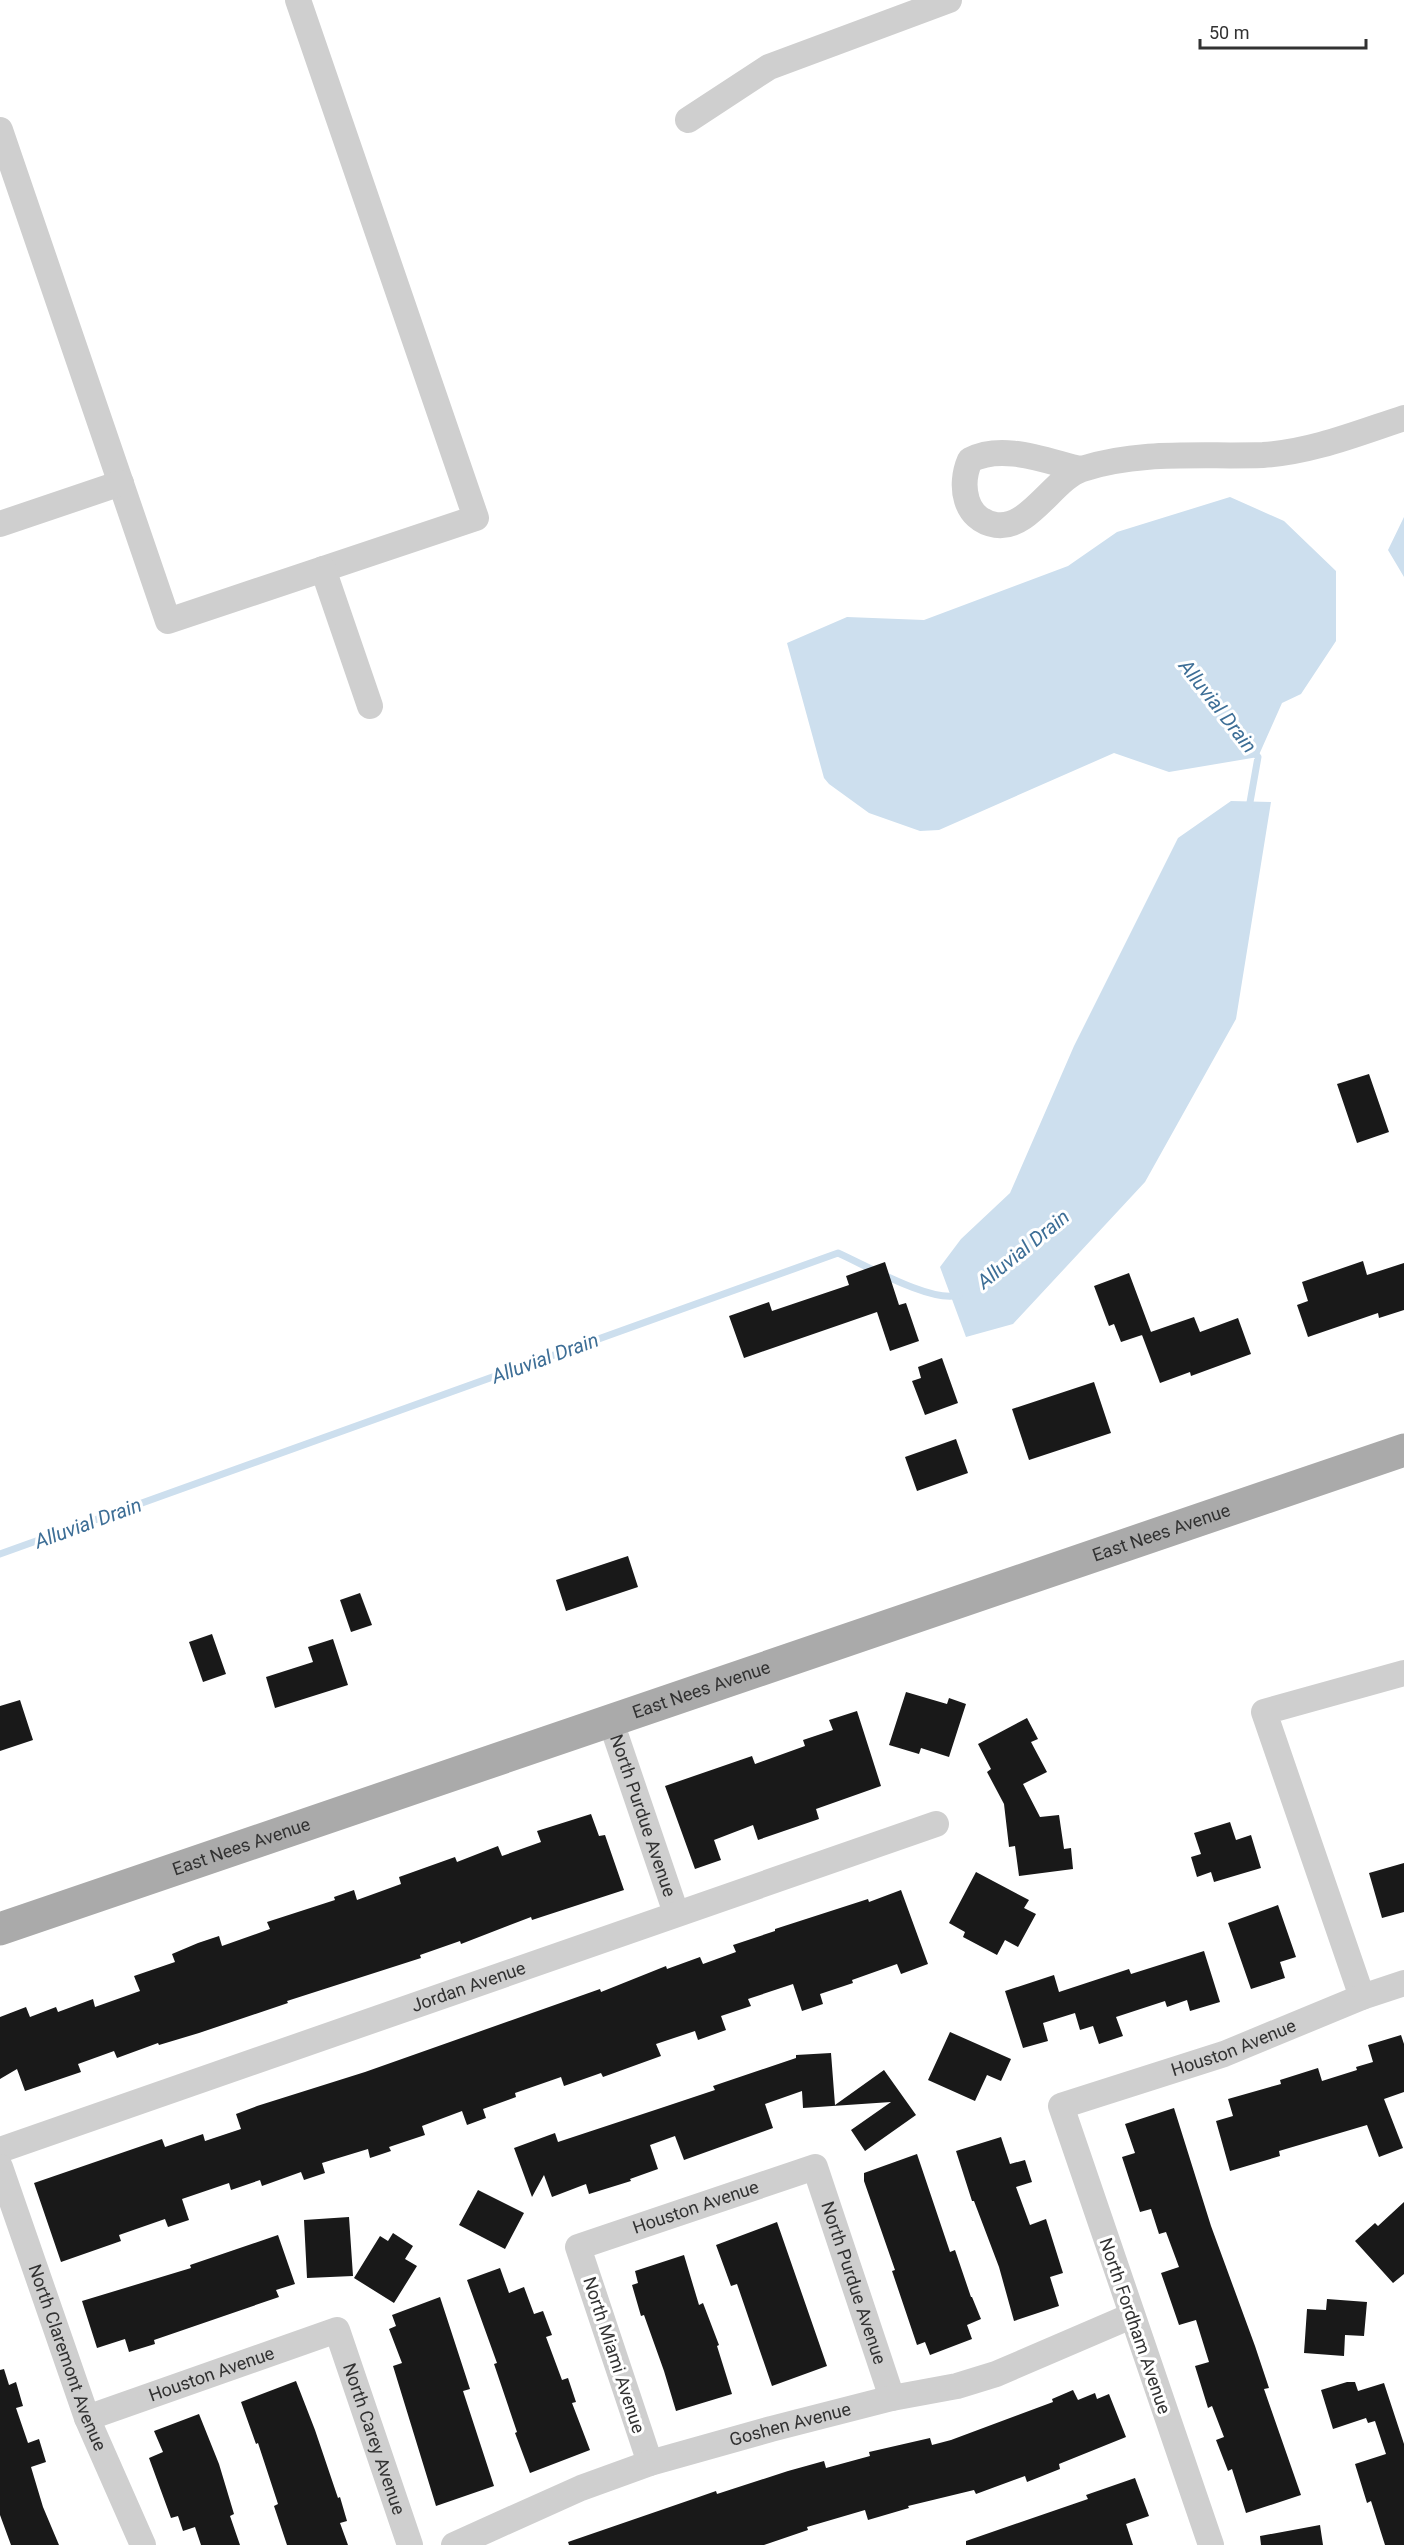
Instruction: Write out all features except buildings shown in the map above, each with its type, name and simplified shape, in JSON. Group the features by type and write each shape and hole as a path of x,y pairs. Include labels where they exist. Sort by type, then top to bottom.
{"main road":[{"name":"East Nees Avenue","path":"0,1929 1404,1450"}],"street":[{"path":"0,130 168,621 476,518 298,0"},
{"path":"688,120 769,67 949,0"},
{"path":"1080,469 1154,456 1290,452 1316,447 1404,418"},
{"path":"0,524 121,483"},
{"path":"323,569 369,706"},
{"path":"1362,1997 1264,1712 1404,1673"},
{"name":"North Purdue Avenue","path":"610,1719 676,1913"},
{"name":"Jordan Avenue","path":"0,2150 936,1824"},
{"name":"Houston Avenue","path":"1061,2106 1224,2054 1362,1997 1404,1983"},
{"name":"North Fordham Avenue","path":"1061,2106 1211,2545"},
{"name":"North Claremont Avenue","path":"0,2167 87,2418 143,2545"},
{"name":"North Purdue Avenue","path":"815,2167 892,2398"},
{"name":"Houston Avenue","path":"578,2247 815,2167"},
{"name":"North Miami Avenue","path":"578,2247 650,2463"},
{"name":"Goshen Avenue","path":"454,2545 581,2488 650,2463 771,2428 892,2398 957,2386 996,2374 1131,2316"},
{"name":"Houston Avenue","path":"87,2418 337,2330"},
{"name":"North Carey Avenue","path":"337,2330 410,2545"}],"water":[{"path":"1230,497 1284,521 1336,571 1336,641 1301,694 1282,703 1258,757 1169,772 1114,753 939,830 920,831 869,813 824,778 787,643 847,617 924,620 1068,566 1117,532"},
{"path":"1404,517 1404,577 1388,550"},
{"path":"1231,801 1271,802 1236,1019 1145,1182 1013,1324 966,1337 940,1267 961,1239 1010,1193 1074,1046 1178,838"}],"waterway":[{"name":"Alluvial Drain","path":"1249,808 1258,757 1252,750"},
{"name":"Alluvial Drain","path":"0,1554 838,1253 916,1289 947,1296 959,1295"}]}
